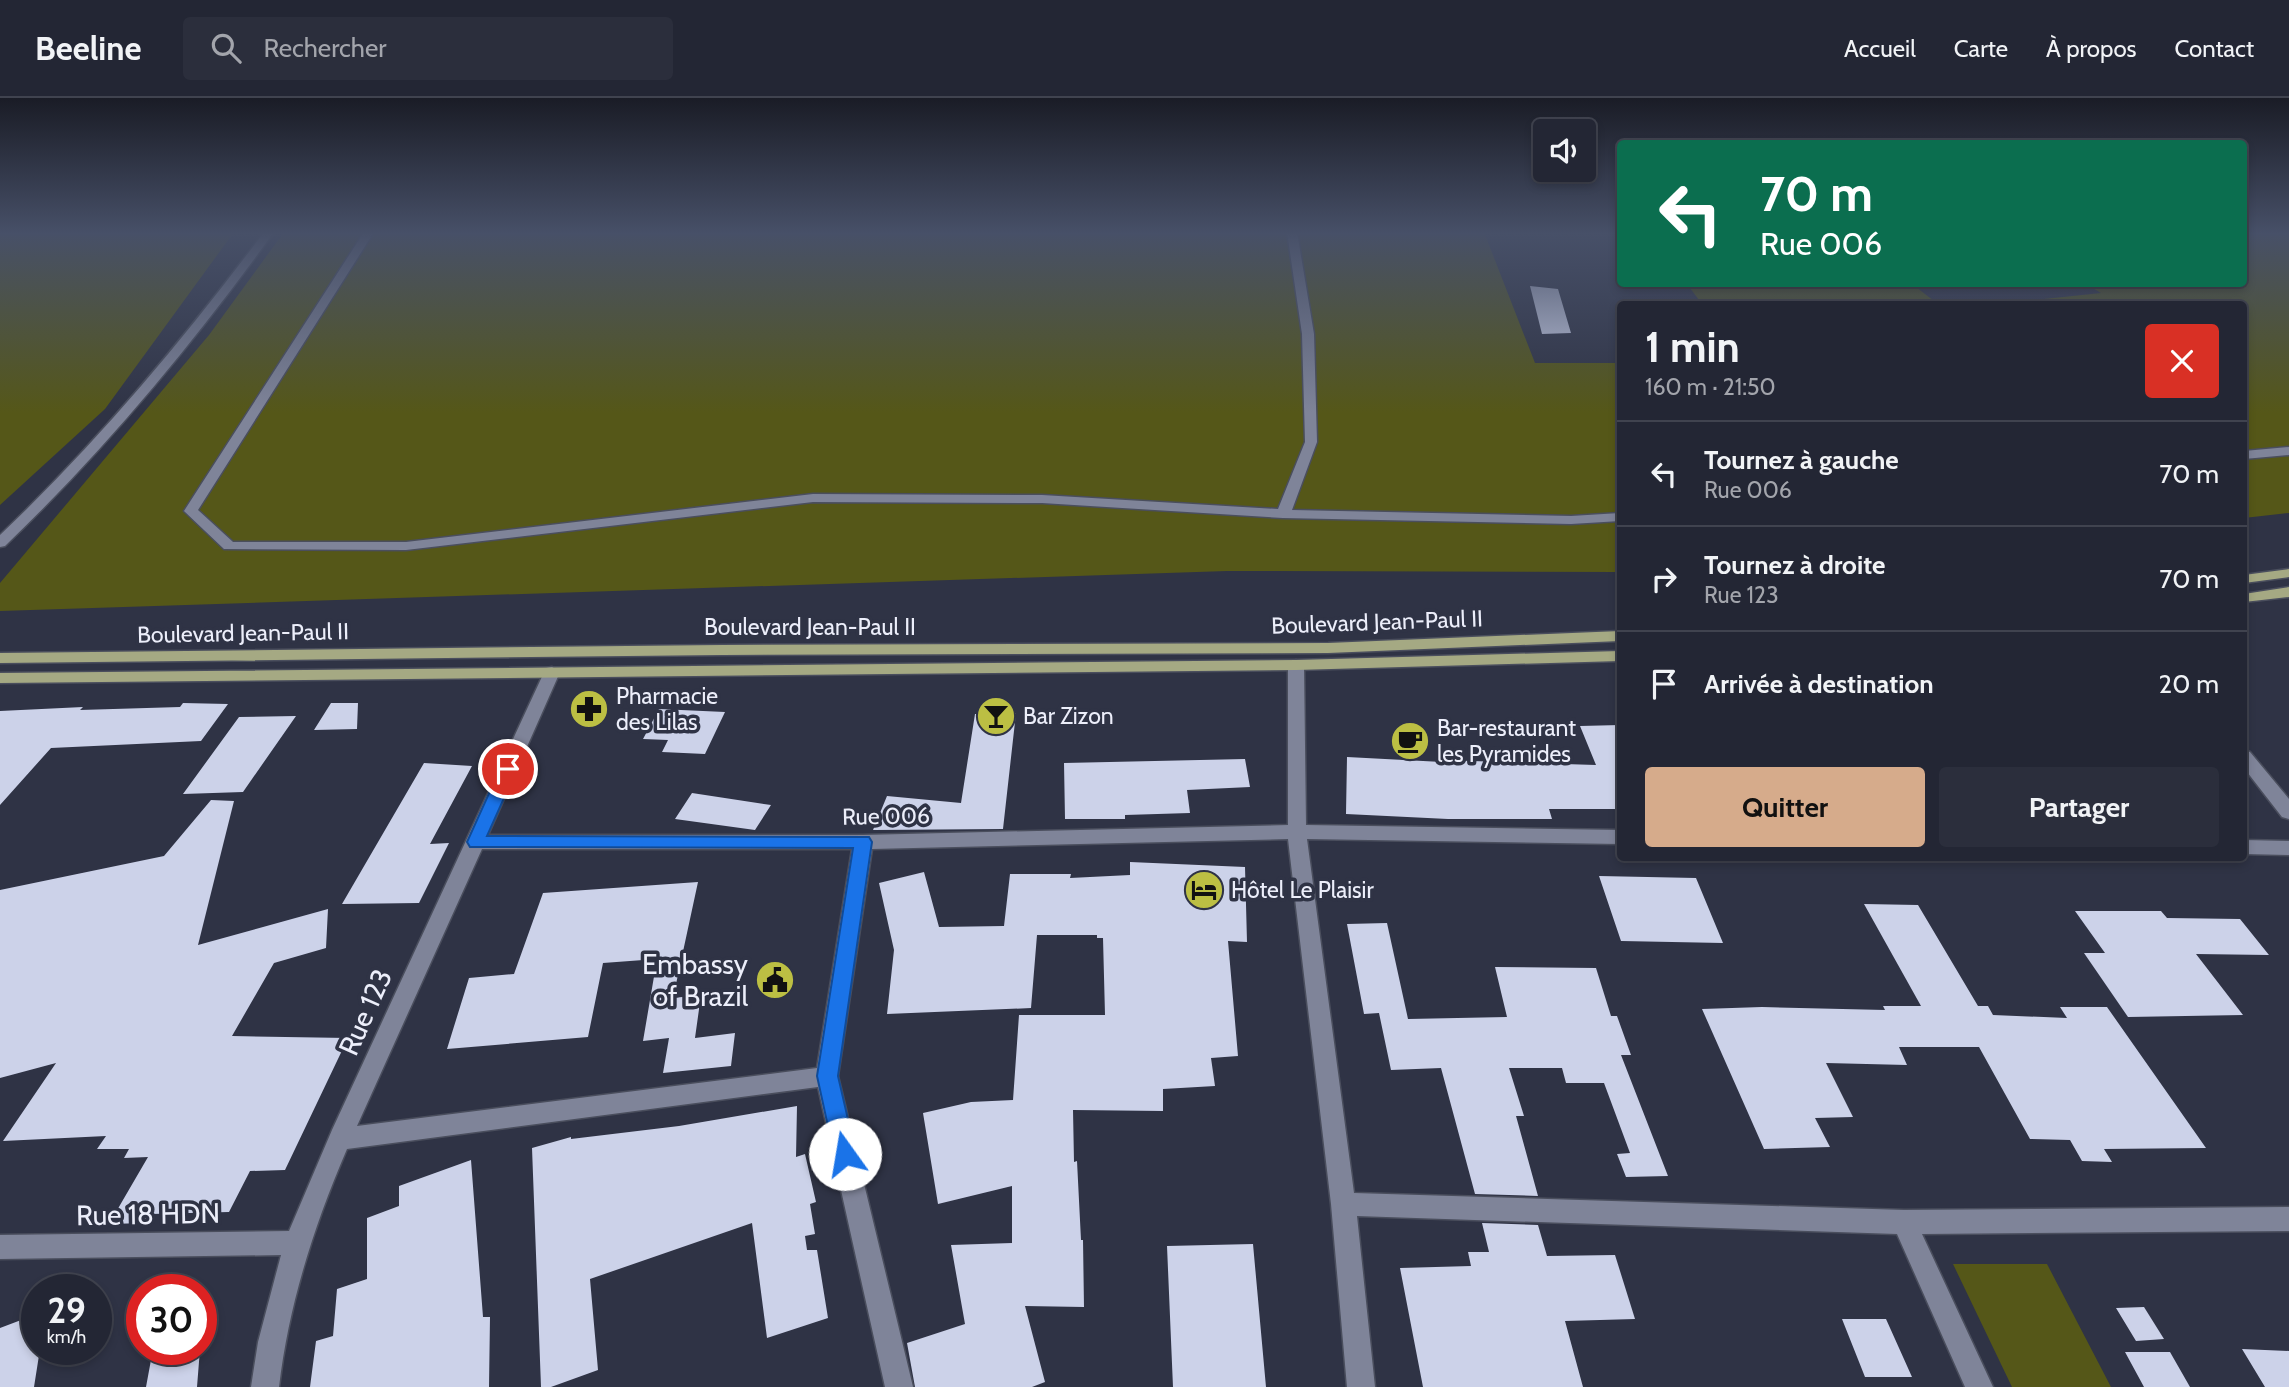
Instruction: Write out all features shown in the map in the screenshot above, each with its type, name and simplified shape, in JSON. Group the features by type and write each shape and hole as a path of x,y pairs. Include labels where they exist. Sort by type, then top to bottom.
{"main road":[{"path":"2247,579 2289,573"},
{"path":"2247,598 2289,592"},
{"name":"Boulevard Jean-Paul II","path":"0,658 722,650 1328,648 1617,636"},
{"name":"Boulevard Jean-Paul II","path":"0,678 1296,666 1617,656"}],"street":[{"path":"0,543 130,407 221,292"},
{"path":"330,292 191,510 229,546 406,546 813,498 1042,499 1283,514 1571,520 1617,517"},
{"path":"1283,514 1311,442 1308,334 1301,292"},
{"path":"2247,455 2289,451"},
{"path":"1296,666 1297,832 1343,1204 1361,1387"},
{"name":"Rue 123","path":"265,1387 269,1348 279,1299 297,1243 341,1139 552,672"},
{"path":"2247,760 2289,812"},
{"name":"Rue 006","path":"476,842 863,842 1297,832 1617,837"},
{"path":"863,842 827,1076 899,1387"},
{"path":"2247,847 2289,848"},
{"path":"341,1139 827,1076"},
{"path":"1343,1204 1904,1222 2289,1219"},
{"path":"1904,1222 1979,1387"},
{"name":"Rue 18 HDN","path":"0,1247 297,1243"}],"shaded area":[{"path":"0,292 190,292 105,409 0,505"},
{"path":"240,292 1507,292 1535,363 1617,363 1617,572 1227,571 0,611 0,583 209,335"},
{"path":"1693,292 1923,292 1934,301 1700,301"},
{"path":"2289,292 2289,513 2247,518 2247,301 2026,301 2101,293"},
{"path":"1953,1264 2047,1264 2111,1387 2012,1387"}],"building":[{"path":"1532,292 1559,292 1571,333 1542,334"},
{"path":"183,703 228,704 201,741 51,748 0,805 0,711 83,707 80,710 180,707"},
{"path":"331,703 358,703 357,729 314,730"},
{"path":"659,709 725,712 705,754 662,752 668,740 643,739"},
{"path":"1016,713 1003,829 873,830 887,796 961,803 975,714"},
{"path":"296,716 243,792 183,794 239,717"},
{"path":"1617,725 1617,814 1615,809 1549,809 1552,819 1448,819 1346,814 1347,757 1596,765 1580,726"},
{"path":"1245,759 1250,787 1187,790 1190,813 1125,815 1125,819 1065,819 1064,763"},
{"path":"424,763 472,766 430,844 449,843 419,903 342,904"},
{"path":"692,793 771,805 755,830 675,819"},
{"path":"211,800 234,801 198,945 328,909 326,948 274,963 232,1036 348,1038 285,1170 250,1171 229,1212 151,1214 146,1223 109,1224 148,1157 124,1158 129,1149 97,1149 106,1136 3,1141 56,1063 0,1078 0,890 164,856"},
{"path":"1130,862 1245,867 1247,942 1228,941 1238,1056 1211,1058 1215,1086 1163,1089 1163,1111 1073,1110 1074,1162 1077,1161 1083,1240 1084,1307 1025,1306 1045,1382 1032,1387 915,1387 907,1343 965,1324 951,1245 1012,1243 1012,1186 938,1204 923,1113 971,1102 1013,1100 1019,1015 1105,1015 1103,938 1097,938 1097,935 1037,935 1031,1008 887,1014 894,950 879,883 924,872 939,927 1004,926 1010,874 1071,874 1070,878 1130,875"},
{"path":"1599,876 1696,878 1723,943 1621,941"},
{"path":"698,882 673,998 701,995 695,1038 735,1033 731,1066 663,1073 669,1038 643,1041 657,959 603,963 588,1037 447,1049 469,978 514,974 543,893"},
{"path":"1864,904 1918,905 1978,1006 1988,1006 1993,1015 2067,1018 2060,1007 2107,1007 2206,1148 2104,1149 2112,1162 2082,1161 2070,1140 2030,1139 1979,1047 1899,1047 1907,1065 1826,1063 1853,1117 1815,1118 1830,1147 1764,1149 1702,1009 1762,1007 1885,1010 1883,1006 1921,1006"},
{"path":"2075,911 2161,911 2167,918 2240,919 2269,955 2196,954 2243,1015 2128,1017 2084,953 2105,953"},
{"path":"1387,923 1408,1019 1507,1017 1495,967 1596,968 1611,1016 1617,1016 1631,1055 1621,1055 1668,1176 1626,1177 1617,1154 1630,1153 1604,1083 1566,1083 1562,1068 1509,1068 1524,1116 1516,1116 1538,1196 1475,1194 1441,1068 1391,1070 1379,1013 1364,1014 1347,924"},
{"path":"797,1106 796,1157 805,1154 816,1202 810,1204 815,1234 805,1236 807,1250 817,1250 828,1318 767,1338 752,1223 590,1279 598,1370 551,1387 541,1387 532,1148 571,1137 679,1126"},
{"path":"471,1160 483,1317 490,1317 489,1387 310,1387 316,1341 333,1336 337,1289 367,1279 367,1218 399,1206 399,1186"},
{"path":"1482,1223 1538,1225 1547,1256 1615,1255 1635,1319 1565,1321 1583,1387 1423,1387 1400,1268 1471,1266 1468,1252 1489,1252"},
{"path":"1253,1244 1266,1387 1173,1387 1167,1246"},
{"path":"2144,1307 2164,1339 2136,1341 2116,1308"},
{"path":"1842,1319 1886,1319 1912,1377 1865,1377"},
{"path":"21,1320 21,1365 37,1365 34,1387 0,1387 0,1328"},
{"path":"2242,1349 2289,1351 2289,1387 2265,1387"},
{"path":"2125,1352 2170,1352 2190,1387 2144,1387"},
{"path":"150,1365 199,1365 197,1387 146,1387"}],"place":[{"name":"Pharmacie des Lilas","path":"589,709"},
{"name":"Bar Zizon","path":"996,716"},
{"name":"Bar-restaurant les Pyramides","path":"1410,741"},
{"name":"Hôtel Le Plaisir","path":"1204,890"},
{"name":"Embassy of Brazil","path":"775,980"}],"route":[{"path":"508,769 476,842 863,842 827,1076 845,1154"}]}
